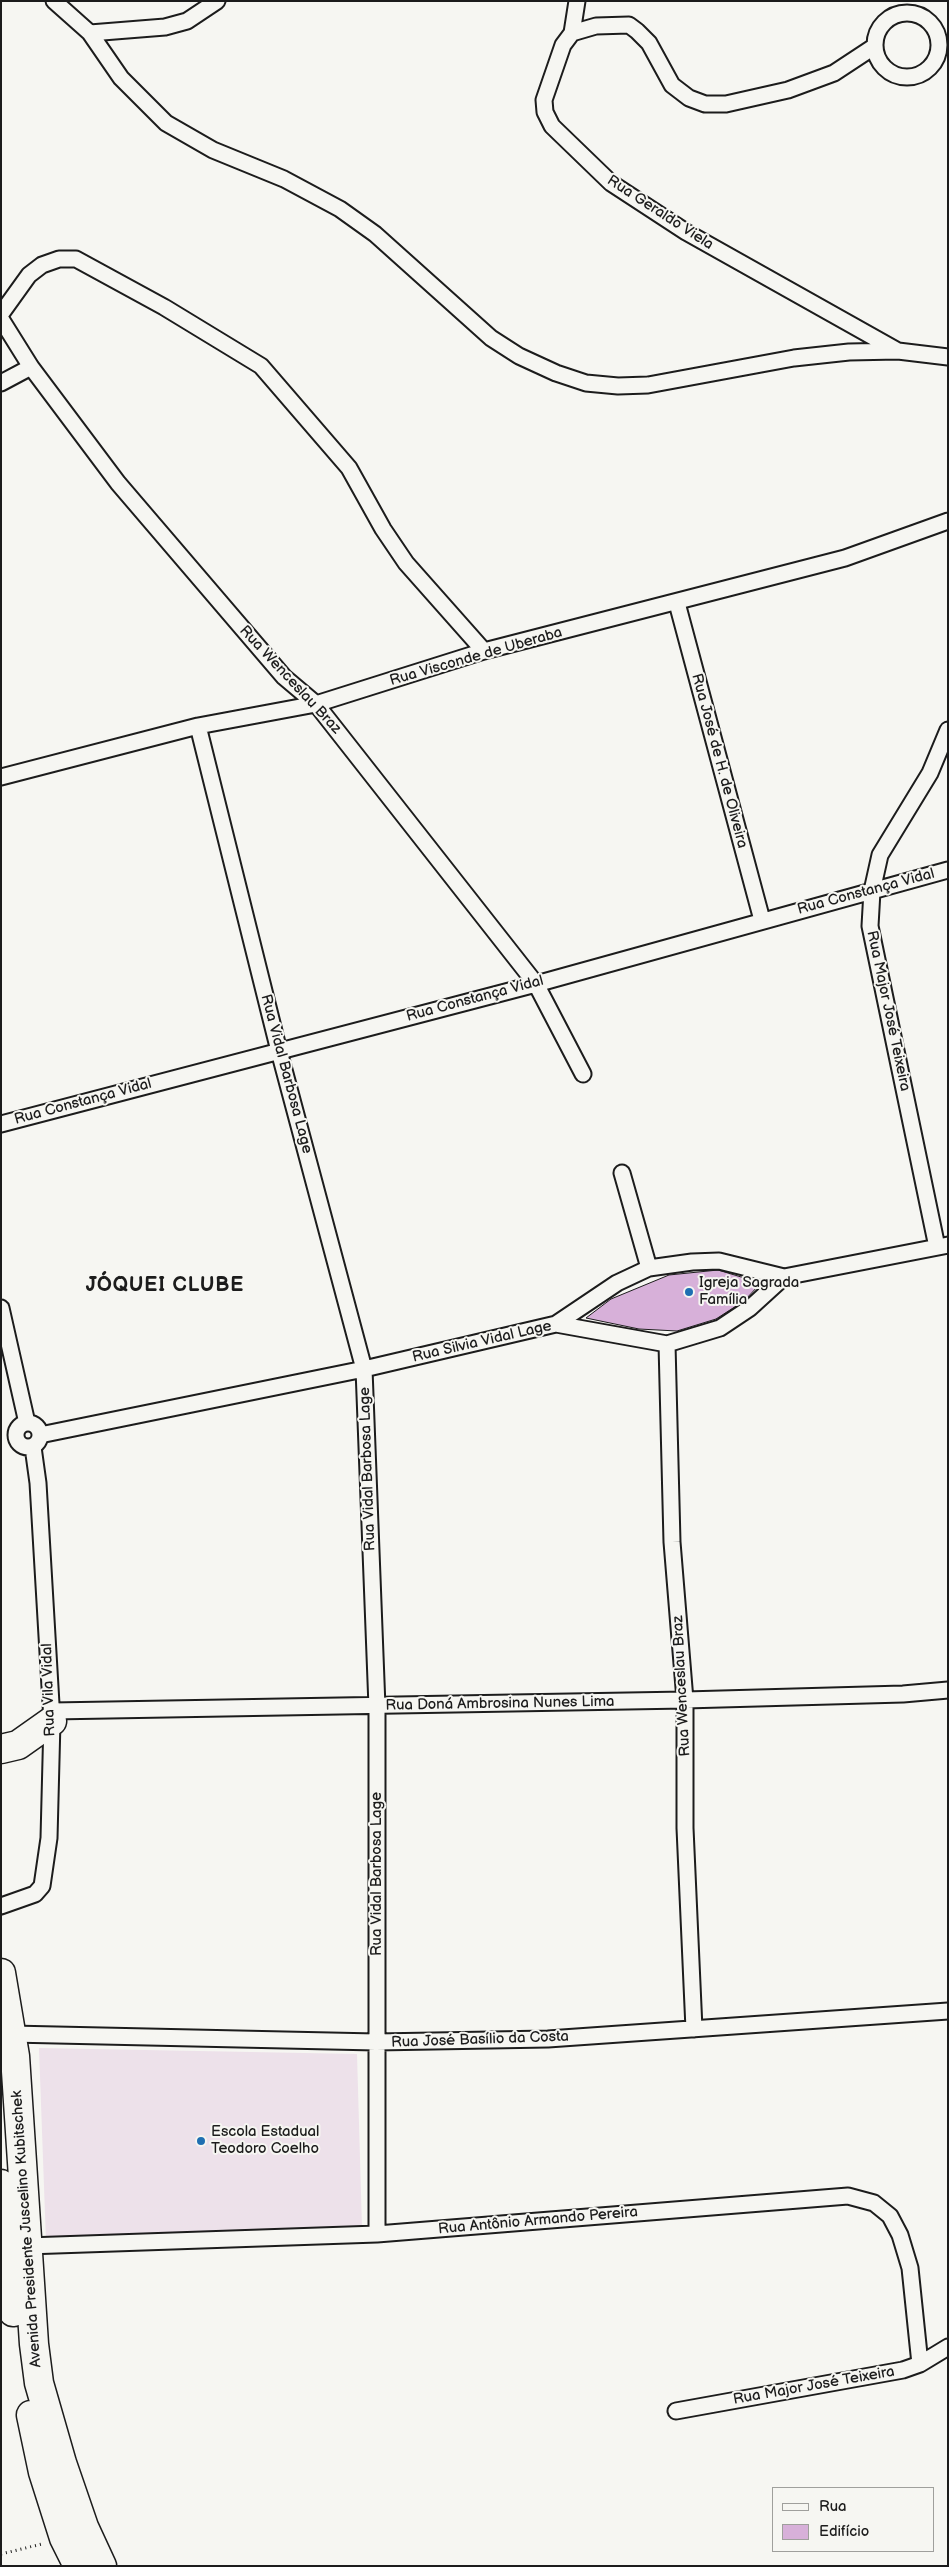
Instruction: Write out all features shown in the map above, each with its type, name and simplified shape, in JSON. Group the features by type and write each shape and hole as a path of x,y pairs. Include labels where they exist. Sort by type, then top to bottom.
{"highway":[{"path":"1,1749 18,1745 52,1716"},
{"name":"Avenida Presidente Juscelino Kubitschek","path":"1,1973 14,2056 34,2344 39,2383 62,2463 84,2527 102,2566"},
{"name":"Avenida Presidente Juscelino Kubitschek","path":"1,2184 16,2344 43,2472 64,2538 78,2566"}],"street":[{"path":"54,1 90,33 121,78 166,123 213,150 284,179 340,209 374,234 491,338 518,356 556,373 586,383 618,386 648,385 794,358 849,352 898,351"},
{"path":"90,33 165,27 187,21 218,1"},
{"name":"Rua Geraldo Viela","path":"577,1 572,32 563,45 544,100 545,112 552,126 611,183 686,232 898,351 948,357"},
{"path":"572,32 596,26 629,26 637,31 649,44 672,85 689,98 705,104 726,104 788,90 834,73 875,46 878,31 888,19 903,13 918,14 931,23 938,36 939,52 932,66 920,75 904,77 890,72 879,61 875,46"},
{"path":"1,314 29,275 42,264 58,259 76,259 164,307 261,366 349,468 383,529 406,563 484,652"},
{"name":"Rua Wenceslau Braz","path":"1,319 31,367 118,483 284,678 316,704 536,984 583,1074"},
{"path":"1,383 31,367"},
{"name":"Rua Visconde de Uberaba","path":"1,777 198,726 316,704 484,652 845,558 948,521"},
{"name":"Rua José de H. de Oliveira","path":"677,602 762,920"},
{"name":"Rua Vidal Barbosa Lage","path":"198,726 279,1051 364,1368 377,1707 377,2234"},
{"name":"Rua Major José Teixeira","path":"942,1246 874,955 870,926 872,891 880,855 930,773 948,730"},
{"name":"Rua Constança Vidal","path":"1,1124 536,984 948,870"},
{"path":"622,1173 649,1268"},
{"path":"556,1324 572,1311 617,1283 649,1268 692,1262 719,1261 784,1277 942,1246"},
{"name":"Rua Silvia Vidal Lage","path":"36,1441 556,1324 667,1344 720,1328 750,1308 784,1277"},
{"path":"1,1308 27,1423"},
{"name":"Rua Wenceslau Braz","path":"667,1344 672,1542 682,1643 685,1700 685,1828 694,2029"},
{"path":"27,1423 36,1426 36,1441 23,1447 8,1438 18,1427 27,1423"},
{"name":"Rua Vila Vidal","path":"1,1906 34,1894 43,1880 49,1838 52,1716 36,1441"},
{"name":"Rua Doná Ambrosina Nunes Lima","path":"52,1716 903,1694 948,1690"},
{"name":"Rua José Basílio da Costa","path":"11,2034 376,2042 548,2039 948,2011"},
{"name":"Rua Antônio Armando Pereira","path":"27,2246 377,2234 848,2196 874,2203 890,2216 900,2234 910,2268 920,2364"},
{"name":"Rua Major José Teixeira","path":"676,2411 874,2375 920,2364 948,2347"}],"path":[{"path":"1,2554 64,2538"}],"shaded area":[{"name":"Escola Estadual Teodoro Coelho","path":"39,2048 357,2054 362,2228 46,2242"}],"building":[{"name":"Igreja Sagrada Família","path":"718,1270 761,1283 744,1301 716,1319 677,1331 639,1329 586,1318 611,1299 669,1275"}],"place":[{"name":"Igreja Sagrada Família","path":"689,1292"},
{"name":"Escola Estadual Teodoro Coelho","path":"201,2141"}],"district":[{"name":"JÓQUEI CLUBE","path":"165,1286"}]}
